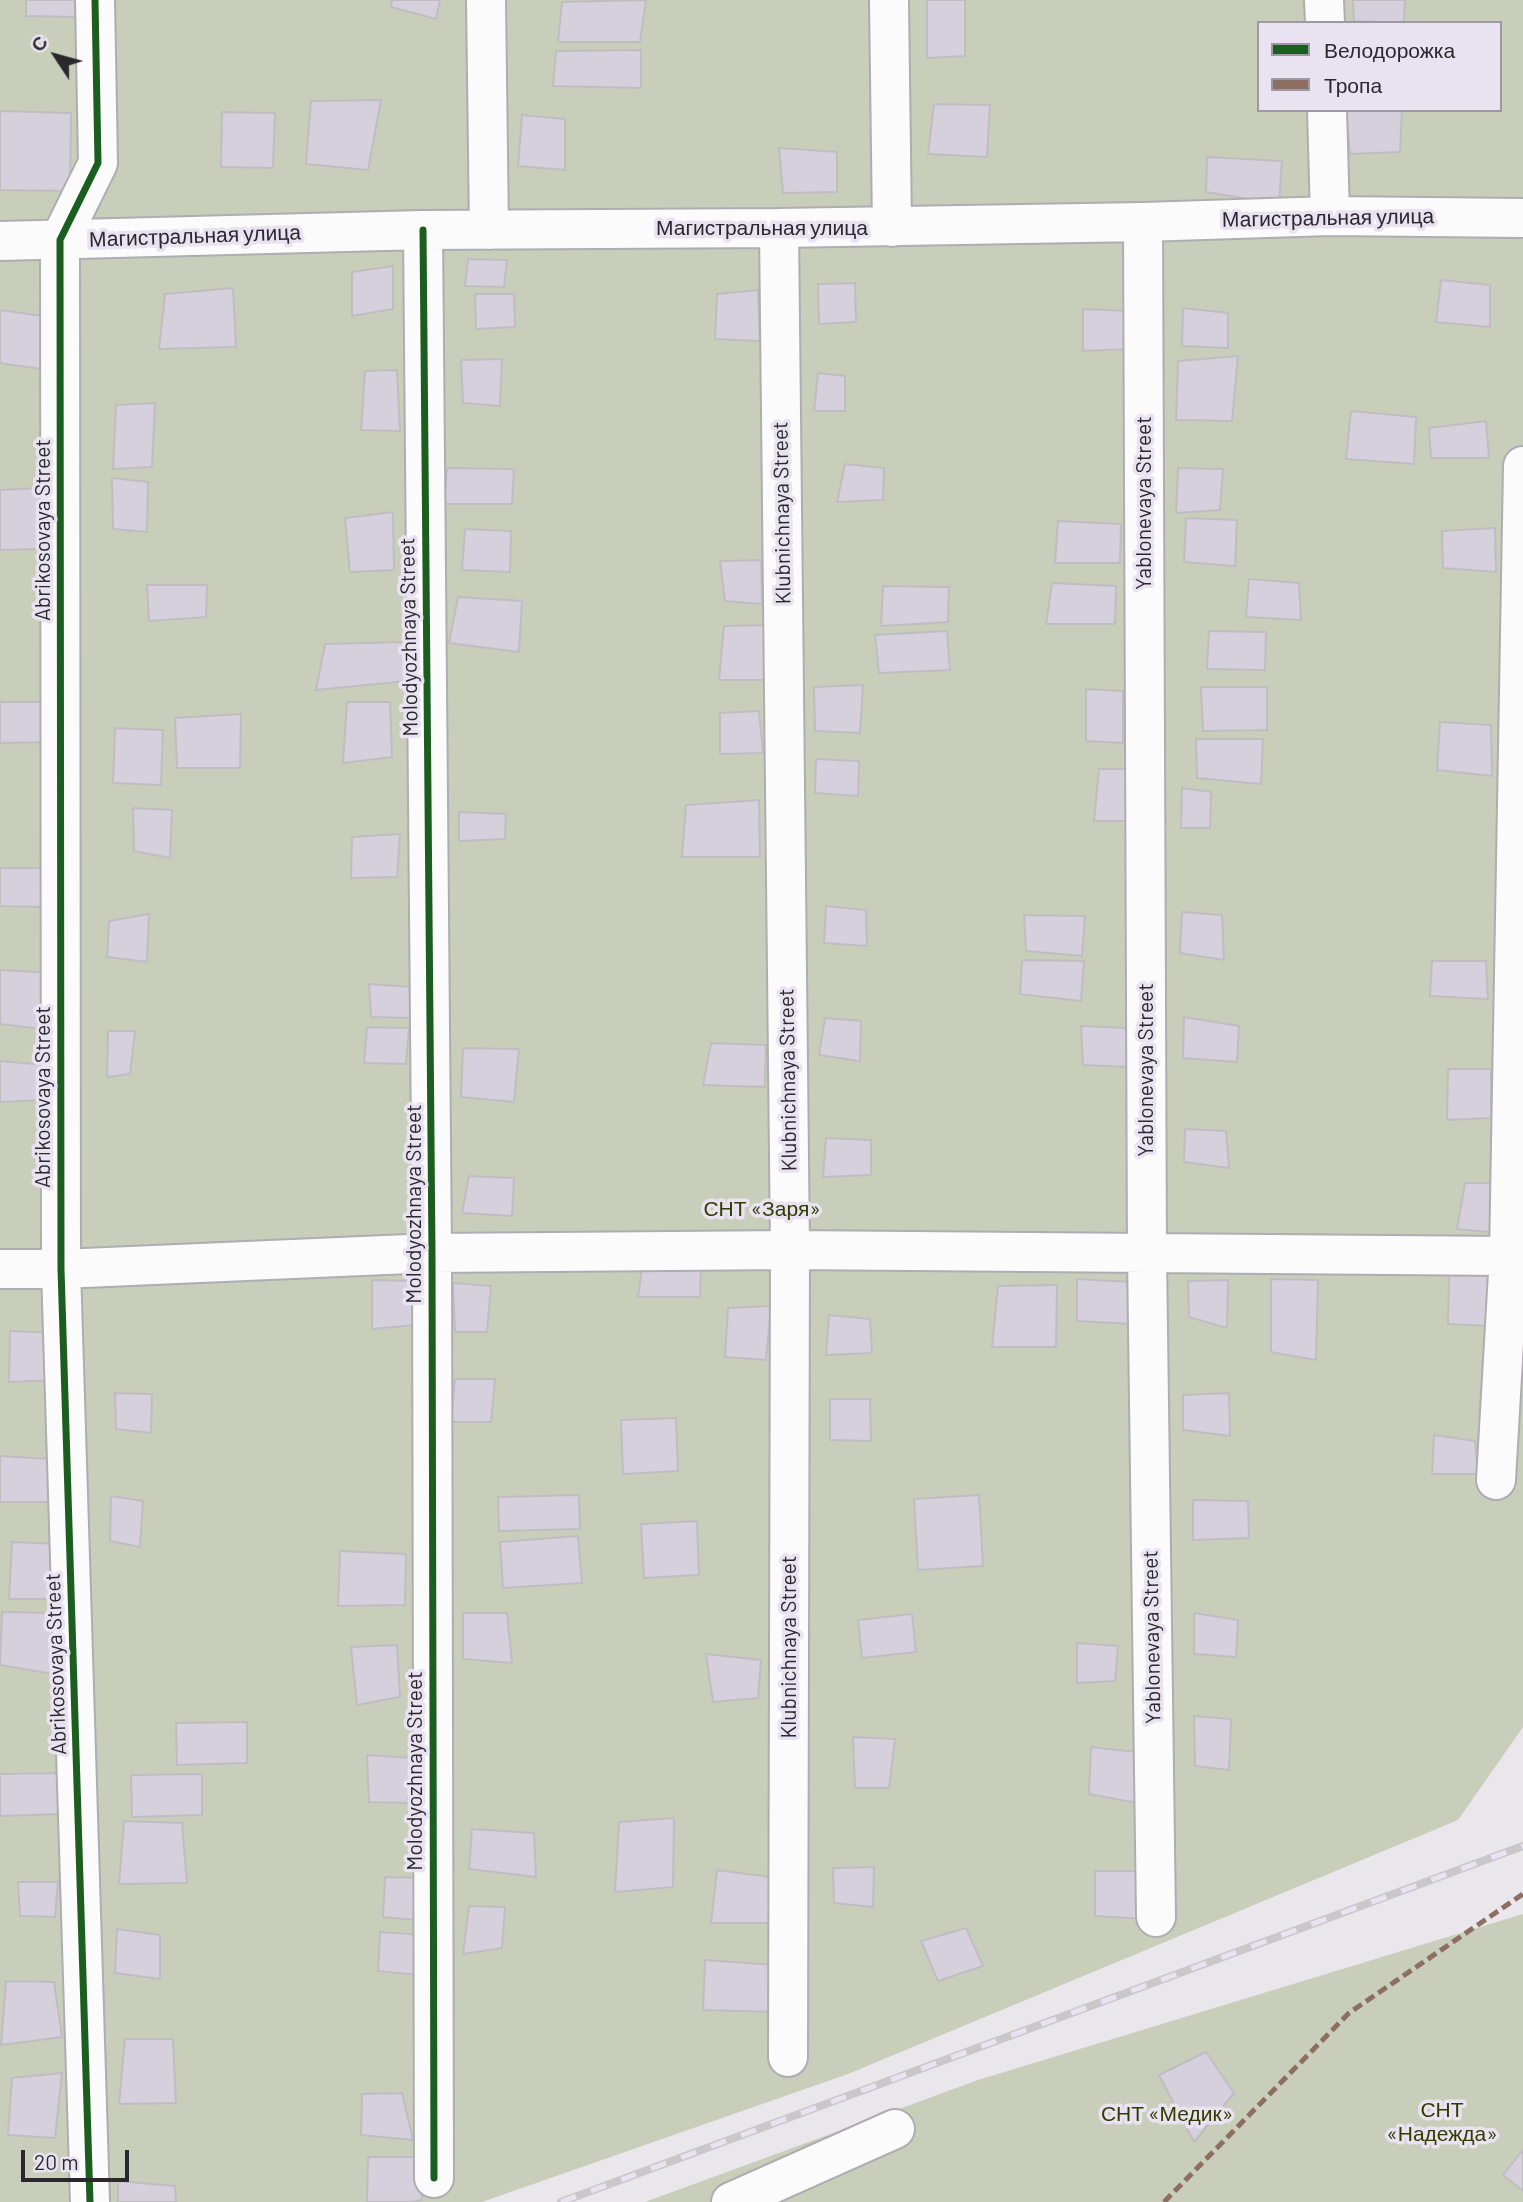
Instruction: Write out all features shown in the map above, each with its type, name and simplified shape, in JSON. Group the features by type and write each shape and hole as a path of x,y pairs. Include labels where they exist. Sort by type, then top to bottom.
{"street":[{"name":"Abrikosovaya Street","path":"90,2202 61,1269 60,240 97,163 95,0"},
{"path":"486,0 489,230"},
{"path":"889,0 892,227"},
{"path":"1324,0 1325,21"},
{"path":"1327,112 1330,216"},
{"name":"Магистральная улица","path":"0,241 423,230 892,227 1330,216 1523,218"},
{"name":"Yablonevaya Street","path":"1143,222 1147,1255 1156,1917"},
{"name":"Klubnichnaya Street","path":"779,228 790,1250 788,2057"},
{"name":"Molodyozhnaya Street","path":"423,230 432,1253 433,2178"},
{"path":"1496,1480 1509,1256 1523,466"},
{"path":"0,1269 61,1269 432,1253 790,1250 1509,1256"},
{"path":"731,2202 895,2129"}],"green space":[{"name":"СНТ «Заря»","path":"0,0 1523,0 1523,1727 1458,1820 848,2074 482,2202 0,2202"},
{"name":"СНТ «Медик»","path":"1523,1914 1523,2202 645,2202 978,2080"}],"building":[{"path":"26,0 77,0 77,17 26,16"},
{"path":"392,0 440,0 436,19 391,7"},
{"path":"646,0 640,42 558,42 562,2"},
{"path":"927,0 965,0 965,56 927,58"},
{"path":"1353,0 1405,0 1404,21 1354,21"},
{"path":"641,50 641,88 553,86 556,51"},
{"path":"381,100 368,170 306,164 311,101"},
{"path":"934,104 990,105 987,157 928,154"},
{"path":"0,111 71,113 70,191 0,190"},
{"path":"222,112 275,113 273,168 221,167"},
{"path":"1346,112 1402,112 1400,152 1350,154"},
{"path":"522,115 565,119 565,170 518,166"},
{"path":"779,148 837,152 837,192 783,193"},
{"path":"1207,157 1282,161 1279,204 1206,192"},
{"path":"468,259 507,260 504,287 465,286"},
{"path":"393,266 393,309 352,316 352,272"},
{"path":"1441,280 1490,285 1490,327 1436,322"},
{"path":"855,283 856,322 819,324 818,284"},
{"path":"233,288 236,347 159,349 165,294"},
{"path":"758,290 760,341 715,339 717,294"},
{"path":"475,294 514,294 515,327 476,329"},
{"path":"1183,308 1228,313 1228,348 1182,346"},
{"path":"1083,309 1129,311 1127,349 1083,351"},
{"path":"0,310 43,316 41,369 0,363"},
{"path":"1238,356 1232,421 1176,420 1178,361"},
{"path":"502,359 500,406 463,403 461,360"},
{"path":"397,370 400,431 361,430 365,371"},
{"path":"818,373 845,376 845,411 814,411"},
{"path":"155,403 152,467 113,469 116,405"},
{"path":"1351,411 1416,417 1414,464 1346,459"},
{"path":"1486,421 1489,458 1431,458 1429,428"},
{"path":"845,464 884,468 883,500 837,502"},
{"path":"447,468 514,469 512,504 444,504"},
{"path":"1178,468 1223,469 1220,510 1176,513"},
{"path":"112,478 148,482 147,532 113,529"},
{"path":"40,488 41,549 0,550 0,490"},
{"path":"393,512 394,570 350,572 345,518"},
{"path":"1186,518 1237,520 1235,566 1184,562"},
{"path":"1058,521 1121,524 1120,563 1055,563"},
{"path":"1495,528 1496,572 1443,568 1442,531"},
{"path":"465,529 511,531 510,572 462,570"},
{"path":"761,560 762,604 725,601 720,561"},
{"path":"1249,579 1299,583 1301,620 1246,617"},
{"path":"1052,583 1116,586 1115,624 1046,624"},
{"path":"147,585 207,585 206,617 149,621"},
{"path":"883,586 949,587 948,622 881,626"},
{"path":"458,597 522,601 519,652 449,643"},
{"path":"767,625 764,680 719,680 724,626"},
{"path":"947,631 950,670 879,673 875,635"},
{"path":"1209,631 1266,632 1265,670 1207,669"},
{"path":"408,642 407,681 316,690 325,644"},
{"path":"863,685 860,733 815,731 814,687"},
{"path":"1201,687 1267,687 1267,730 1203,731"},
{"path":"1086,689 1123,691 1123,743 1086,741"},
{"path":"0,702 52,702 53,742 0,743"},
{"path":"347,702 390,702 392,757 343,763"},
{"path":"759,711 763,753 720,754 720,713"},
{"path":"241,714 240,768 177,768 175,718"},
{"path":"1440,722 1491,725 1492,776 1437,770"},
{"path":"115,728 163,730 161,785 113,783"},
{"path":"1196,739 1263,739 1261,784 1197,778"},
{"path":"816,759 859,761 858,796 815,793"},
{"path":"1099,769 1132,769 1131,821 1094,821"},
{"path":"1182,788 1211,792 1210,828 1181,828"},
{"path":"759,800 760,857 682,857 686,805"},
{"path":"133,808 172,810 170,858 134,851"},
{"path":"459,812 506,814 505,839 459,841"},
{"path":"400,834 397,877 351,878 352,837"},
{"path":"0,868 46,868 45,907 0,906"},
{"path":"826,906 866,910 867,946 824,943"},
{"path":"1182,912 1222,915 1224,960 1180,953"},
{"path":"149,914 147,962 107,957 109,921"},
{"path":"1024,915 1085,916 1082,956 1026,951"},
{"path":"1022,960 1084,961 1081,1001 1020,994"},
{"path":"1432,961 1486,961 1488,999 1430,996"},
{"path":"0,970 53,973 50,1030 0,1024"},
{"path":"369,984 413,987 410,1018 371,1017"},
{"path":"1184,1017 1239,1026 1237,1062 1183,1058"},
{"path":"825,1018 861,1021 860,1061 819,1055"},
{"path":"1081,1026 1126,1028 1129,1067 1083,1065"},
{"path":"367,1027 409,1028 406,1064 364,1063"},
{"path":"108,1031 135,1031 130,1074 107,1077"},
{"path":"711,1043 766,1045 765,1087 703,1085"},
{"path":"463,1048 519,1049 514,1102 461,1097"},
{"path":"0,1061 46,1065 43,1100 0,1102"},
{"path":"1448,1069 1491,1069 1491,1118 1447,1120"},
{"path":"1185,1129 1226,1131 1229,1168 1184,1162"},
{"path":"826,1138 871,1140 871,1175 823,1177"},
{"path":"469,1176 514,1178 512,1216 462,1213"},
{"path":"1465,1183 1498,1183 1499,1233 1457,1229"},
{"path":"643,1261 701,1262 700,1297 638,1297"},
{"path":"1491,1275 1490,1326 1448,1324 1449,1276"},
{"path":"1077,1279 1130,1282 1131,1324 1077,1321"},
{"path":"1271,1279 1318,1280 1316,1360 1271,1352"},
{"path":"372,1280 414,1281 415,1325 372,1329"},
{"path":"1228,1280 1227,1328 1189,1317 1188,1281"},
{"path":"453,1283 491,1286 487,1332 455,1332"},
{"path":"1057,1285 1056,1347 992,1347 998,1286"},
{"path":"771,1306 766,1360 725,1357 728,1308"},
{"path":"829,1315 870,1319 872,1353 826,1355"},
{"path":"10,1331 56,1333 53,1380 9,1382"},
{"path":"455,1379 495,1379 491,1422 451,1422"},
{"path":"115,1393 152,1394 151,1433 116,1429"},
{"path":"1229,1393 1230,1436 1183,1430 1183,1395"},
{"path":"830,1399 870,1399 871,1441 830,1440"},
{"path":"676,1418 678,1471 623,1474 621,1420"},
{"path":"1434,1435 1475,1441 1478,1474 1432,1474"},
{"path":"0,1456 50,1459 51,1502 0,1502"},
{"path":"579,1495 580,1529 499,1531 498,1497"},
{"path":"979,1495 983,1566 918,1570 914,1499"},
{"path":"111,1496 143,1501 140,1547 110,1541"},
{"path":"1193,1500 1248,1501 1249,1538 1193,1540"},
{"path":"697,1521 699,1575 644,1578 641,1524"},
{"path":"578,1536 582,1583 503,1588 500,1542"},
{"path":"12,1542 59,1544 54,1599 9,1599"},
{"path":"340,1551 406,1554 405,1605 338,1606"},
{"path":"2,1612 55,1613 53,1674 0,1665"},
{"path":"463,1613 507,1613 512,1663 463,1659"},
{"path":"1194,1613 1238,1620 1236,1657 1194,1654"},
{"path":"912,1614 916,1652 862,1658 858,1620"},
{"path":"1077,1643 1118,1646 1115,1681 1077,1683"},
{"path":"397,1645 400,1697 357,1705 351,1647"},
{"path":"706,1654 761,1660 758,1698 713,1702"},
{"path":"1194,1716 1231,1719 1229,1770 1195,1766"},
{"path":"247,1722 247,1763 177,1765 176,1723"},
{"path":"853,1737 895,1739 889,1788 855,1788"},
{"path":"1091,1747 1145,1753 1142,1804 1089,1794"},
{"path":"367,1755 411,1758 408,1803 369,1802"},
{"path":"62,1773 62,1814 0,1816 0,1774"},
{"path":"202,1774 202,1815 132,1817 131,1775"},
{"path":"674,1818 673,1887 615,1892 619,1822"},
{"path":"124,1821 182,1823 187,1883 119,1884"},
{"path":"472,1829 534,1833 536,1877 469,1869"},
{"path":"874,1867 873,1907 834,1903 833,1868"},
{"path":"717,1870 784,1879 782,1923 711,1923"},
{"path":"1095,1871 1144,1871 1145,1919 1095,1916"},
{"path":"385,1877 431,1878 426,1921 383,1917"},
{"path":"18,1882 58,1882 55,1917 20,1916"},
{"path":"469,1906 505,1907 502,1948 463,1954"},
{"path":"966,1928 983,1966 938,1981 921,1941"},
{"path":"117,1929 160,1935 160,1979 115,1973"},
{"path":"380,1932 422,1935 419,1975 378,1971"},
{"path":"705,1960 774,1965 776,2012 703,2010"},
{"path":"6,1981 54,1982 62,2037 1,2045"},
{"path":"125,2039 173,2039 176,2103 119,2104"},
{"path":"1206,2052 1234,2093 1194,2142 1159,2075"},
{"path":"62,2073 55,2138 8,2135 12,2078"},
{"path":"402,2093 413,2140 361,2135 362,2094"},
{"path":"1523,2150 1523,2191 1503,2175"},
{"path":"368,2157 419,2157 422,2200 367,2202"},
{"path":"118,2181 175,2186 176,2202 118,2202"}],"railway":[{"path":"561,2202 1523,1846"}],"marked path":[{"path":"1164,2202 1349,2013 1523,1894"}],"cycle path":[{"path":"90,2202 61,1269 60,240 98,163 95,0"},
{"path":"423,230 432,1253 434,2178"}],"park label":[{"name":"СНТ «Надежда»","path":"1442,2122"}]}
